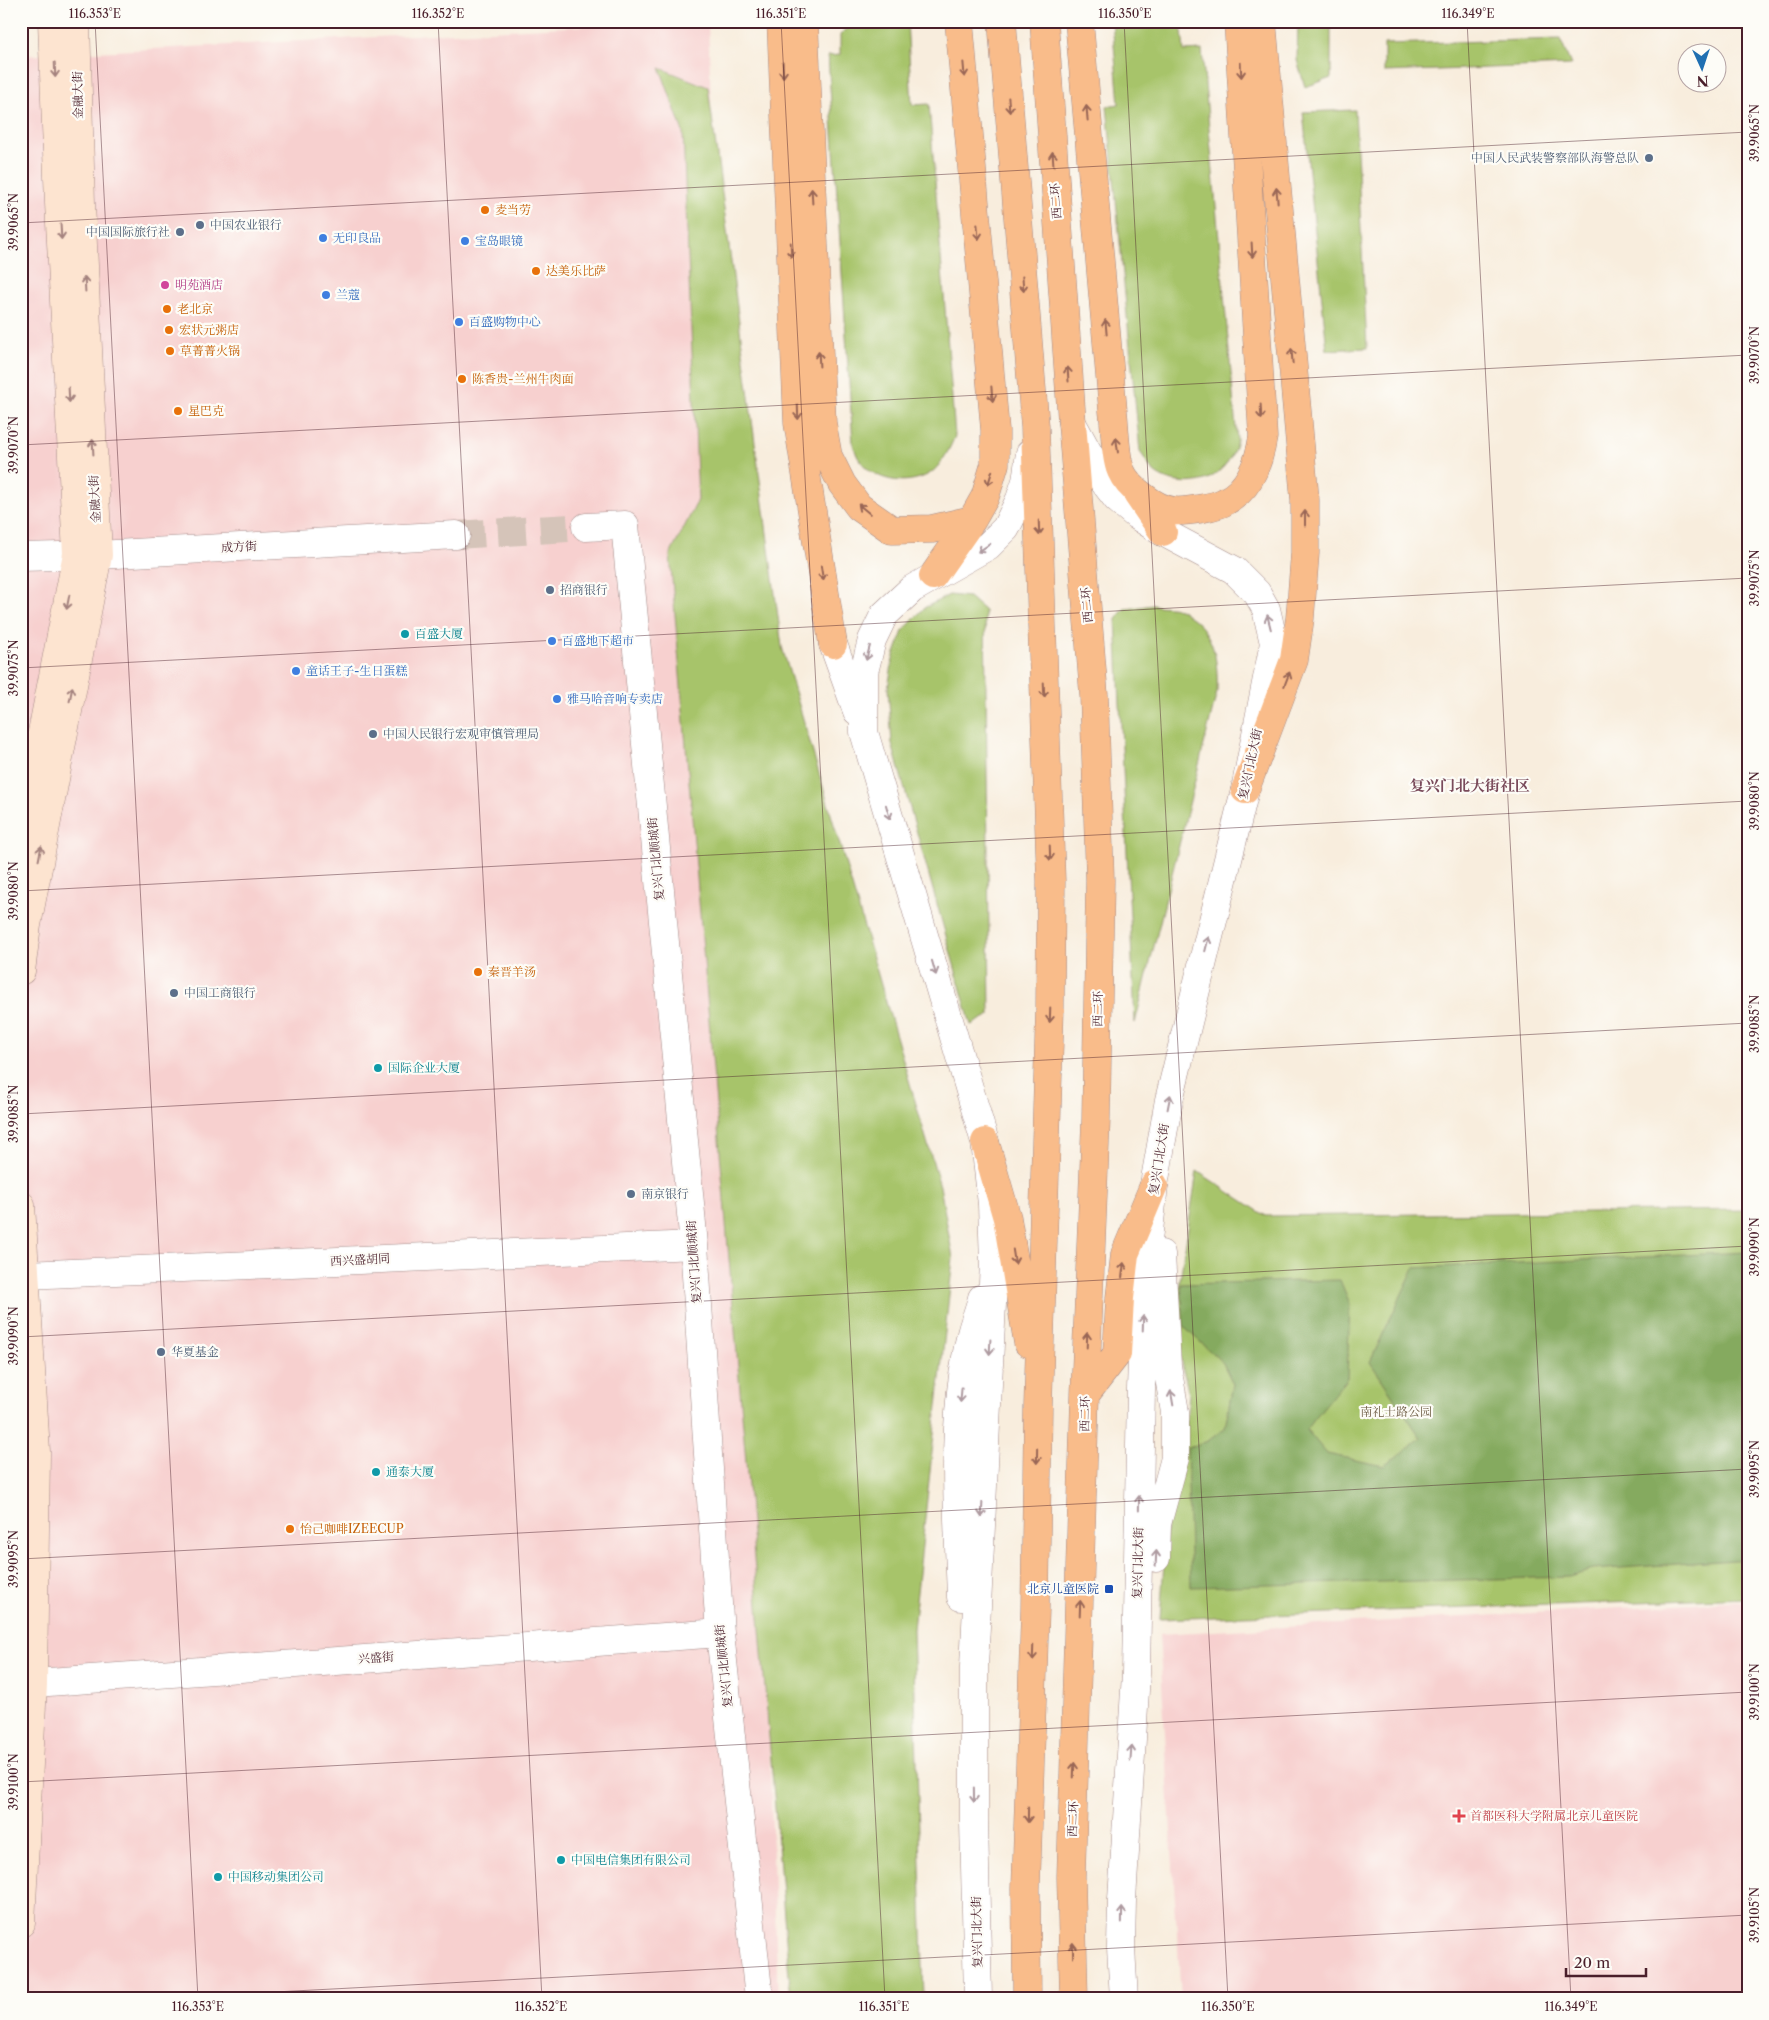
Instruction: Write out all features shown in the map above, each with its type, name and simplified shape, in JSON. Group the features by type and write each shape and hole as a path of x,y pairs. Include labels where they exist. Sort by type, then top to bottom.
{"main road":[{"path":"21,839 87,555 59,203 52,21"},
{"name":"金融大街","path":"21,970 87,555 76,21"},
{"path":"781,21 798,424 833,644"},
{"path":"804,21 822,423 828,456 842,484 859,507 892,530 932,529 972,520"},
{"path":"933,576 972,520 984,498 995,464 995,430 959,21"},
{"path":"1002,21 1035,427 1051,881 1050,1008 1026,1888 1027,1999"},
{"name":"西二环","path":"1044,21 1072,422 1094,695 1100,880 1096,1119 1085,1395 1071,1877 1074,1999"},
{"path":"1079,21 1113,410 1120,470 1163,532"},
{"path":"1128,482 1141,496 1174,511 1202,508 1226,502 1241,489 1253,472 1260,456 1262,428 1238,21"},
{"path":"1245,790 1294,660 1300,618 1305,553 1305,500 1262,21"},
{"path":"985,1142 1007,1218 1038,1407"},
{"path":"1085,1395 1117,1354 1125,1254 1154,1185"},
{"path":"21,1923 27,1684 36,1452 22,1220"}],"street":[{"name":"复兴门北大街","path":"1072,422 1104,482 1117,499 1136,515 1163,532 1234,570 1257,593 1266,609 1274,643 1245,790 1169,1100 1154,1185 1163,1272 1167,1366 1174,1412 1174,1458 1157,1524 1153,1628 1136,1674 1122,1900 1121,1948 1124,1999"},
{"path":"864,732 864,672 872,640 884,615 912,590 933,576 988,546 1006,528 1020,499 1026,481 1035,427"},
{"name":"复兴门北顺城街","path":"586,527 625,525 694,1245 720,1633 759,1999"},
{"name":"成方街","path":"21,557 456,535"},
{"path":"833,644 864,732 985,1142"},
{"name":"复兴门北大街","path":"978,1999 973,1764 961,1598 957,1445 962,1384 971,1334 994,1263 992,1204 985,1142"},
{"name":"西兴盛胡同","path":"26,1275 694,1245"},
{"name":"兴盛街","path":"27,1684 720,1633"}],"shaded area":[{"path":"677,21 708,21 778,1999 21,1999 21,56"},
{"name":"首都医科大学附属北京儿童医院","path":"1748,1601 1748,1999 1181,1999 1159,1634"}],"green space":[{"path":"854,21 907,21 912,105 929,104 955,436 945,457 933,471 920,478 910,480 891,480 873,472 859,459 853,444 828,56 840,55 840,35"},
{"path":"1112,21 1172,21 1182,31 1184,51 1202,50 1237,440 1230,458 1221,470 1211,478 1203,481 1186,483 1168,480 1152,470 1140,452 1107,106 1119,104"},
{"path":"1298,21 1331,21 1331,78 1305,87 1297,60"},
{"path":"1560,39 1571,65 1384,72 1384,44"},
{"path":"660,68 708,87 782,647 940,1186 953,1258 913,1629 924,1999 791,1999 670,555 698,500 683,132"},
{"path":"1355,110 1367,348 1327,350 1303,112"},
{"path":"949,595 969,597 985,611 990,1015 971,1025 892,744 888,688 893,659 903,631 924,608"},
{"path":"1153,605 1173,607 1181,610 1200,625 1206,633 1211,642 1216,661 1217,692 1135,1023 1116,619 1124,609"},
{"name":"南礼士路公园","path":"1197,1171 1266,1216 1748,1210 1748,1598 1160,1619 1167,1520 1181,1475 1189,1394 1177,1345 1178,1293"},
{"name":"南礼士路公园","path":"1748,1252 1748,1559 1592,1570 1569,1577 1191,1587 1187,1448 1208,1441 1225,1428 1233,1384 1223,1363 1184,1327 1181,1284 1340,1280 1350,1304 1347,1378 1306,1429 1327,1454 1384,1466 1421,1438 1370,1362 1414,1268"}],"tunnel":[{"path":"456,535 586,527"}],"place":[{"name":"中国人民武装警察部队海警总队","path":"1649,158"},
{"name":"麦当劳","path":"485,210"},
{"name":"中国农业银行","path":"200,225"},
{"name":"中国国际旅行社","path":"180,232"},
{"name":"无印良品","path":"323,238"},
{"name":"宝岛眼镜","path":"465,241"},
{"name":"达美乐比萨","path":"536,271"},
{"name":"明苑酒店","path":"165,285"},
{"name":"兰蔻","path":"326,295"},
{"name":"老北京","path":"167,309"},
{"name":"百盛购物中心","path":"459,322"},
{"name":"宏状元粥店","path":"169,330"},
{"name":"草菁菁火锅","path":"170,351"},
{"name":"陈香贵-兰州牛肉面","path":"462,379"},
{"name":"星巴克","path":"178,411"},
{"name":"招商银行","path":"550,590"},
{"name":"百盛大厦","path":"405,634"},
{"name":"百盛地下超市","path":"552,641"},
{"name":"童话王子-生日蛋糕","path":"296,671"},
{"name":"雅马哈音响专卖店","path":"557,699"},
{"name":"中国人民银行宏观审慎管理局","path":"373,734"},
{"name":"秦晋羊汤","path":"478,972"},
{"name":"中国工商银行","path":"174,993"},
{"name":"国际企业大厦","path":"378,1068"},
{"name":"南京银行","path":"631,1194"},
{"name":"华夏基金","path":"161,1352"},
{"name":"通泰大厦","path":"376,1472"},
{"name":"怡己咖啡IZEECUP","path":"290,1529"},
{"name":"北京儿童医院","path":"1109,1589"},
{"name":"首都医科大学附属北京儿童医院","path":"1459,1816"},
{"name":"中国电信集团有限公司","path":"561,1860"},
{"name":"中国移动集团公司","path":"218,1877"}],"district":[{"name":"复兴门北大街社区","path":"1470,786"}]}
